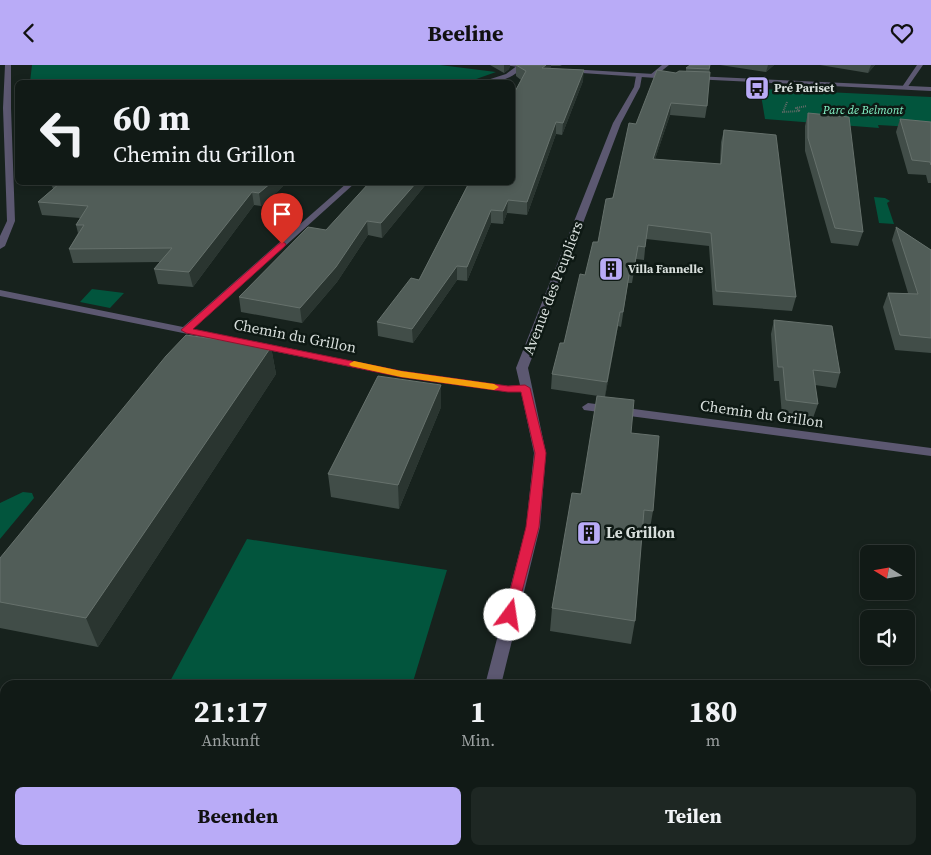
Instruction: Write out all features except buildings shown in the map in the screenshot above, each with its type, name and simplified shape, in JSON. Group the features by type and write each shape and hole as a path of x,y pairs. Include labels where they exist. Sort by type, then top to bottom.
{"street":[{"path":"0,247 11,221 7,108 8,65"},
{"path":"508,65 540,68"},
{"path":"652,76 666,65"},
{"path":"904,87 920,65"},
{"path":"495,80 504,78 517,71 521,66"},
{"path":"558,70 677,77"},
{"name":"Avenue des Peupliers","path":"494,680 534,518 540,453 522,368 617,123 637,87 639,76"},
{"path":"685,78 931,89"},
{"path":"186,330 349,185"},
{"name":"Chemin du Grillon","path":"0,293 401,374 508,389 525,388"},
{"name":"Chemin du Grillon","path":"588,407 931,452"}],"path":[{"path":"829,108 840,109"}],"green space":[{"path":"32,65 440,65 496,72 473,80 30,80"},
{"name":"Parc de Belmont","path":"760,89 931,97 931,128 878,125 879,128 765,119"},
{"path":"874,197 885,198 890,201 887,203 894,224 879,223"},
{"path":"92,289 124,293 110,308 80,302"},
{"path":"23,492 32,493 34,498 0,539 0,503"},
{"path":"247,539 447,570 414,680 171,680"}],"slow traffic":[{"path":"354,364 401,374 494,387"}],"place":[{"name":"Pré Pariset","path":"757,88"},
{"name":"Villa Fannelle","path":"611,269"},
{"name":"Le Grillon","path":"589,533"}],"route":[{"path":"282,244 186,330 401,374 508,389 525,388 540,453 532,527 510,615"}]}
